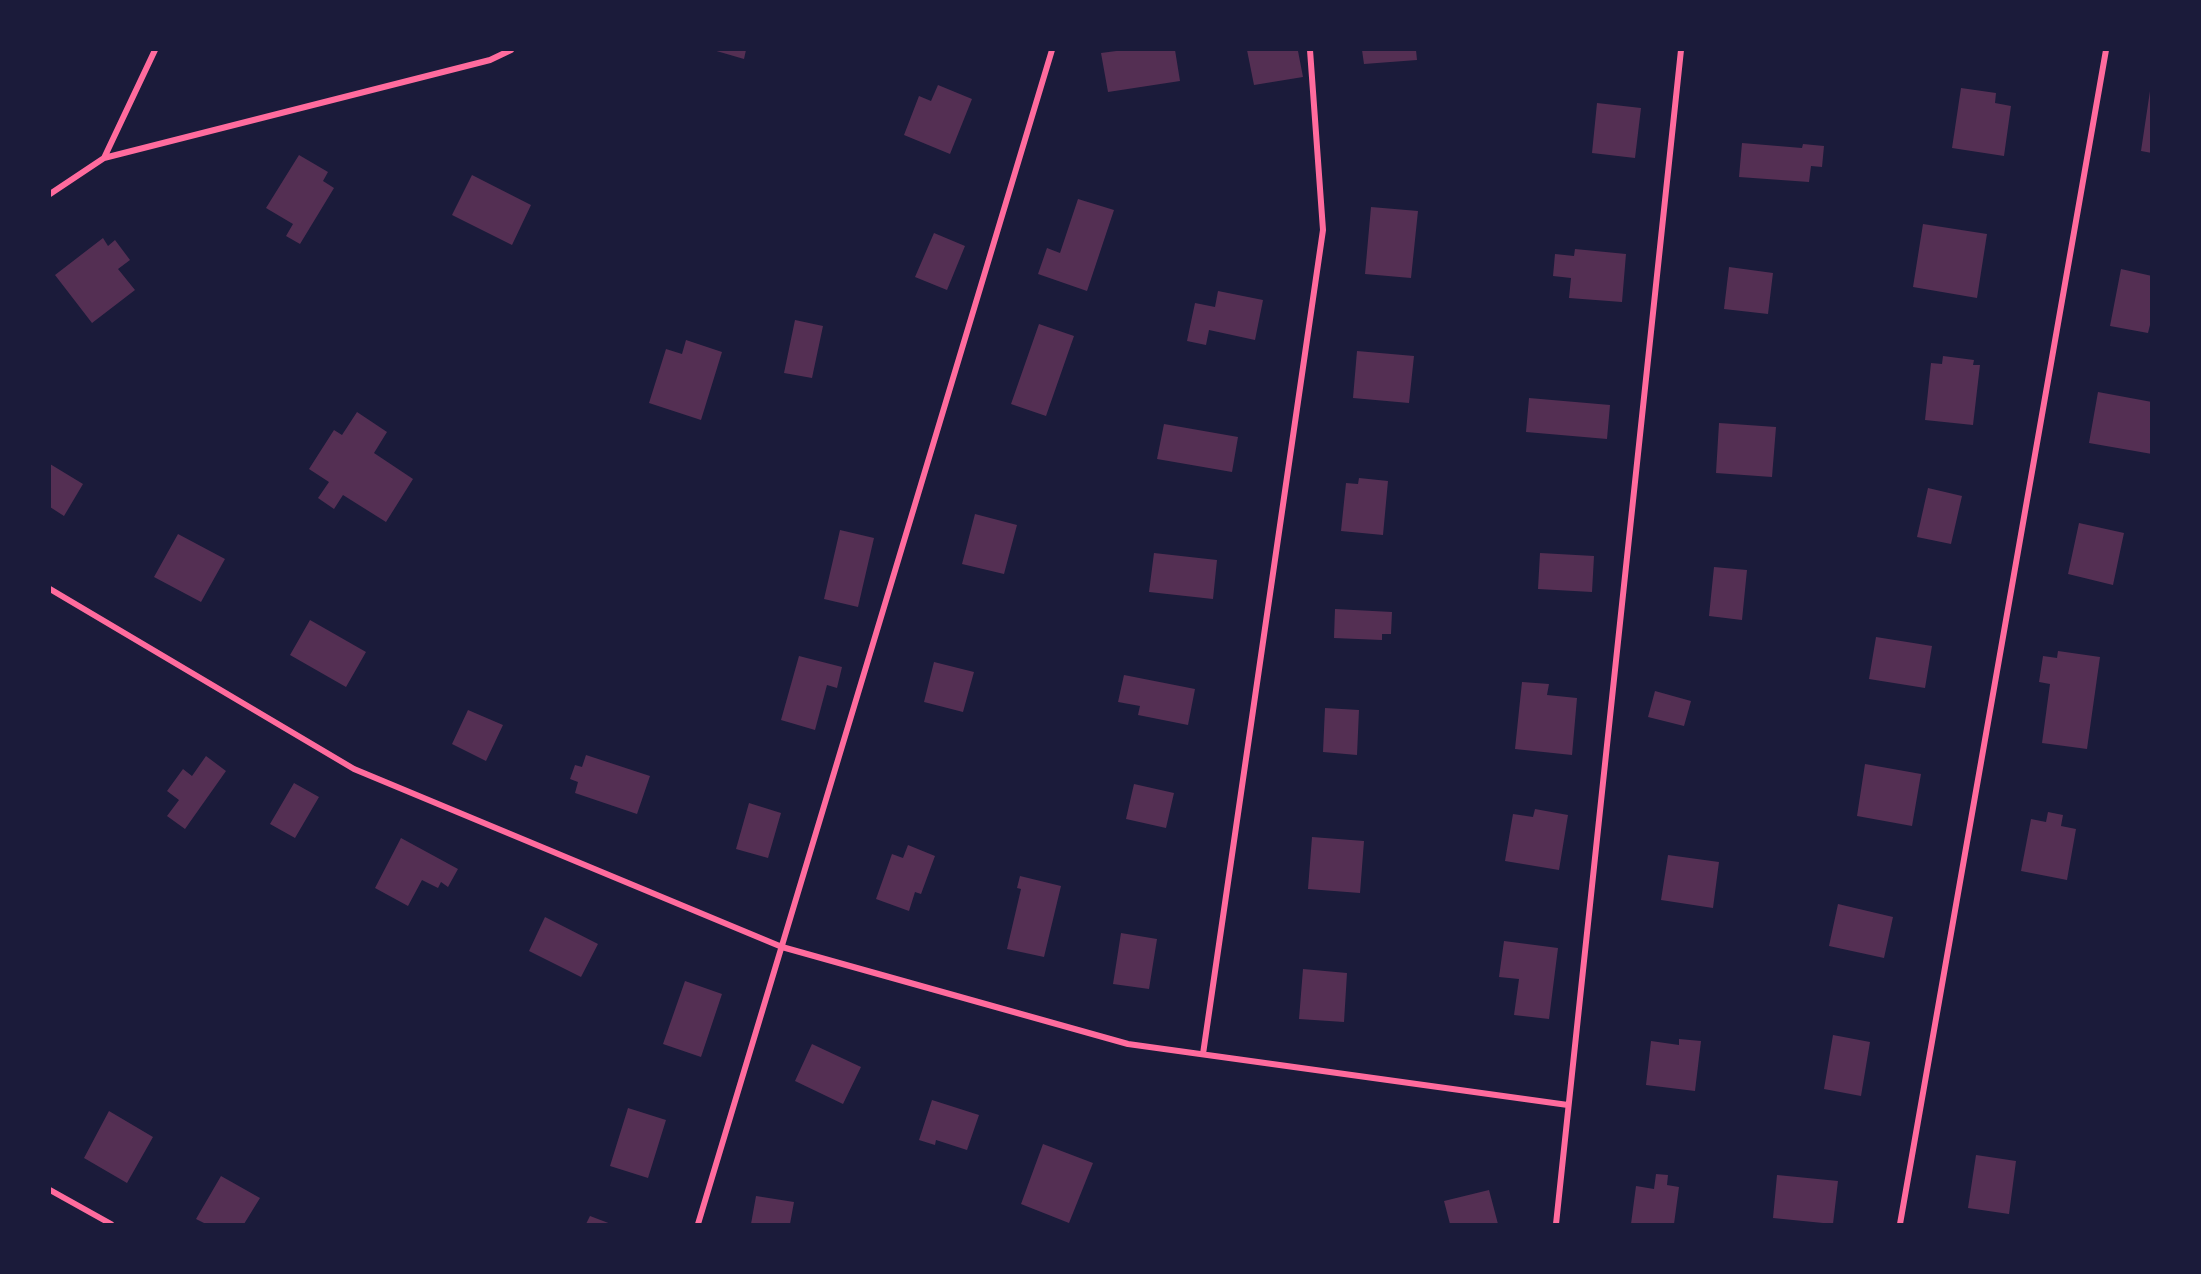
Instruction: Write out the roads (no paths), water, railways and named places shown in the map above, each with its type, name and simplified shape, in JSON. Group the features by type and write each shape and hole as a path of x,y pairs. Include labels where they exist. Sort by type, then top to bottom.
{"street":[{"path":"104,158 155,50"},
{"path":"50,194 104,158 490,60 511,50"},
{"path":"698,1224 1052,50"},
{"path":"1203,1054 1323,230 1310,50"},
{"path":"1556,1224 1681,50"},
{"path":"1900,1224 2106,50"},
{"path":"50,589 354,769 782,947 1128,1044 1568,1106"},
{"path":"50,1190 111,1224"}]}
